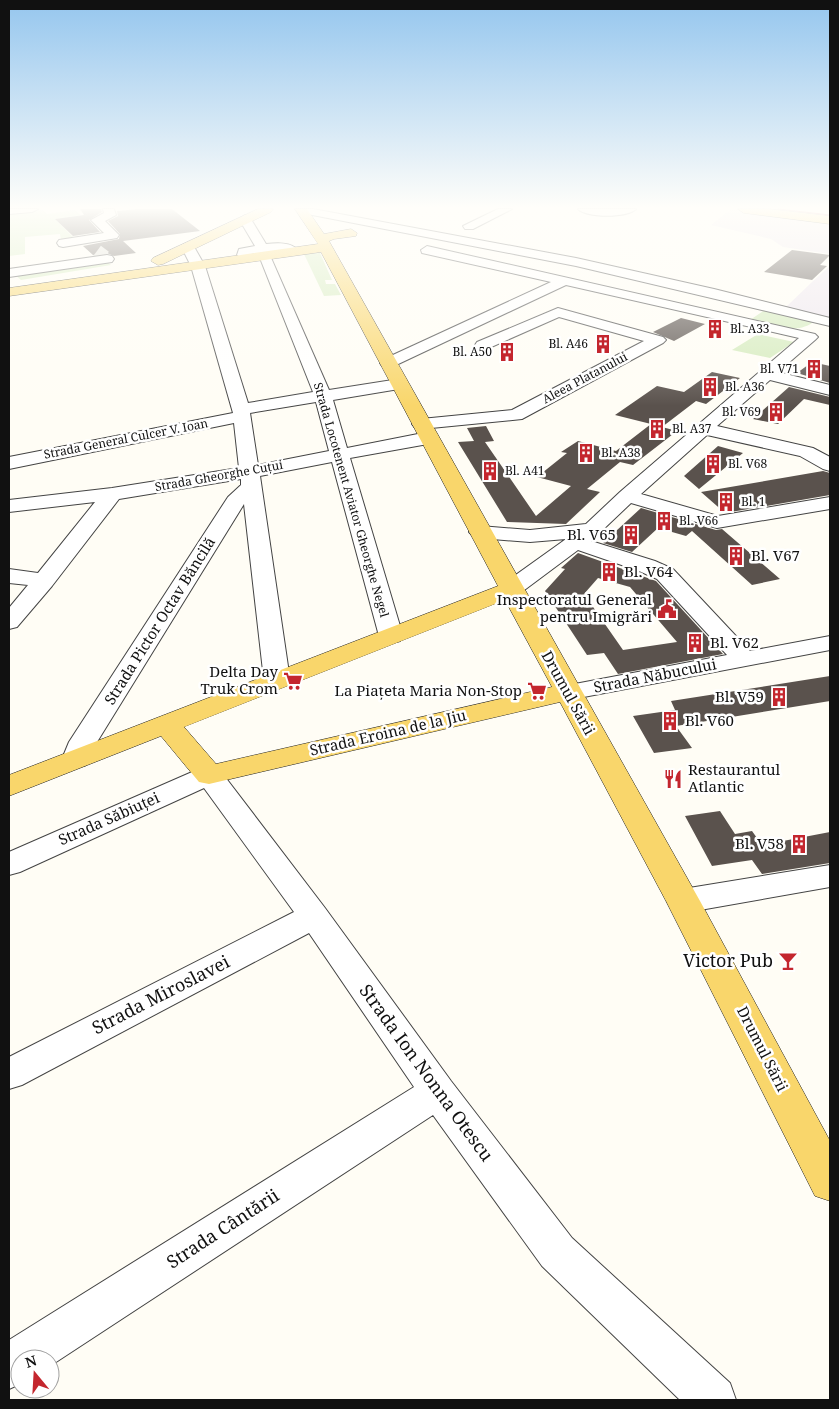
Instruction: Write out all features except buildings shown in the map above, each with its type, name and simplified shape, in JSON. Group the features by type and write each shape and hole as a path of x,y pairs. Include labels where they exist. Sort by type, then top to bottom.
{"main road":[{"path":"9,286 44,275"},
{"path":"9,292 112,275"},
{"path":"46,286 119,275"},
{"name":"Drumul Sării","path":"341,275 683,901 830,1182"},
{"path":"9,786 165,723 511,589"},
{"name":"Strada Eroina de la Jiu","path":"209,774 568,692"},
{"name":"Strada Ion Nonna Otescu","path":"165,723 209,774"}],"street":[{"path":"200,275 242,413 277,680"},
{"name":"Strada Locotenent Aviator Gheorghe Negel","path":"267,275 323,396 391,636"},
{"path":"537,275 725,318 811,340"},
{"path":"632,275 830,322"},
{"path":"388,363 564,281"},
{"path":"725,318 748,301"},
{"name":"Aleea Platanului","path":"623,331 673,306"},
{"path":"483,345 558,312 623,331"},
{"path":"811,340 808,331 830,326"},
{"name":"Aleea Platanului","path":"425,431 516,415 658,340 623,331"},
{"path":"511,589 585,536 627,496 767,374 811,340"},
{"path":"767,374 830,390"},
{"name":"Strada General Culcer V. Ioan","path":"9,462 323,396 399,384"},
{"path":"704,429 806,452 830,466"},
{"name":"Strada Gheorghe Cuțui","path":"9,506 250,480 425,431"},
{"name":"Strada Pictor Octav Băncilă","path":"76,759 84,742 250,480"},
{"path":"9,622 44,581 112,494"},
{"path":"627,496 717,522 830,502"},
{"path":"480,532 530,536 585,536 665,574 744,659"},
{"path":"9,576 44,581"},
{"name":"Strada Năbucului","path":"568,692 830,643"},
{"name":"Strada Săbiuței","path":"9,864 209,774"},
{"name":"Strada Ion Nonna Otescu","path":"209,774 314,916 438,1092 558,1252 713,1400"},
{"path":"683,901 830,876"},
{"name":"Strada Miroslavei","path":"9,1074 314,916"},
{"name":"Strada Cântării","path":"9,1366 438,1092"}],"shaded area":[{"path":"820,275 830,275 830,318 786,307"}],"green space":[{"path":"15,275 52,275 21,280"},
{"path":"314,275 330,275 332,280 325,280 326,284 335,284 341,295 324,296"},
{"path":"766,309 810,320 812,323 805,327 790,329 750,320"},
{"path":"758,334 794,342 770,358 732,350"}],"place":[{"name":"Bl. A33","path":"715,329"},
{"name":"Bl. A46","path":"603,344"},
{"name":"Bl. A50","path":"507,352"},
{"name":"Bl. V71","path":"814,369"},
{"name":"Bl. A36","path":"710,387"},
{"name":"Bl. V69","path":"776,412"},
{"name":"Bl. A37","path":"657,429"},
{"name":"Bl. A38","path":"586,453"},
{"name":"Bl. V68","path":"713,464"},
{"name":"Bl. A41","path":"490,471"},
{"name":"Bl. 1","path":"726,502"},
{"name":"Bl. V66","path":"664,521"},
{"name":"Bl. V65","path":"631,535"},
{"name":"Bl. V67","path":"736,556"},
{"name":"Bl. V64","path":"609,572"},
{"name":"Inspectoratul General pentru Imigrări","path":"667,609"},
{"name":"Bl. V62","path":"695,643"},
{"name":"Delta Day Truk Crom","path":"293,681"},
{"name":"La Piațeta Maria Non-Stop","path":"537,691"},
{"name":"Bl. V59","path":"779,697"},
{"name":"Bl. V60","path":"670,721"},
{"name":"Restaurantul Atlantic","path":"673,779"},
{"name":"Bl. V58","path":"799,844"},
{"name":"Victor Pub","path":"788,961"}]}
